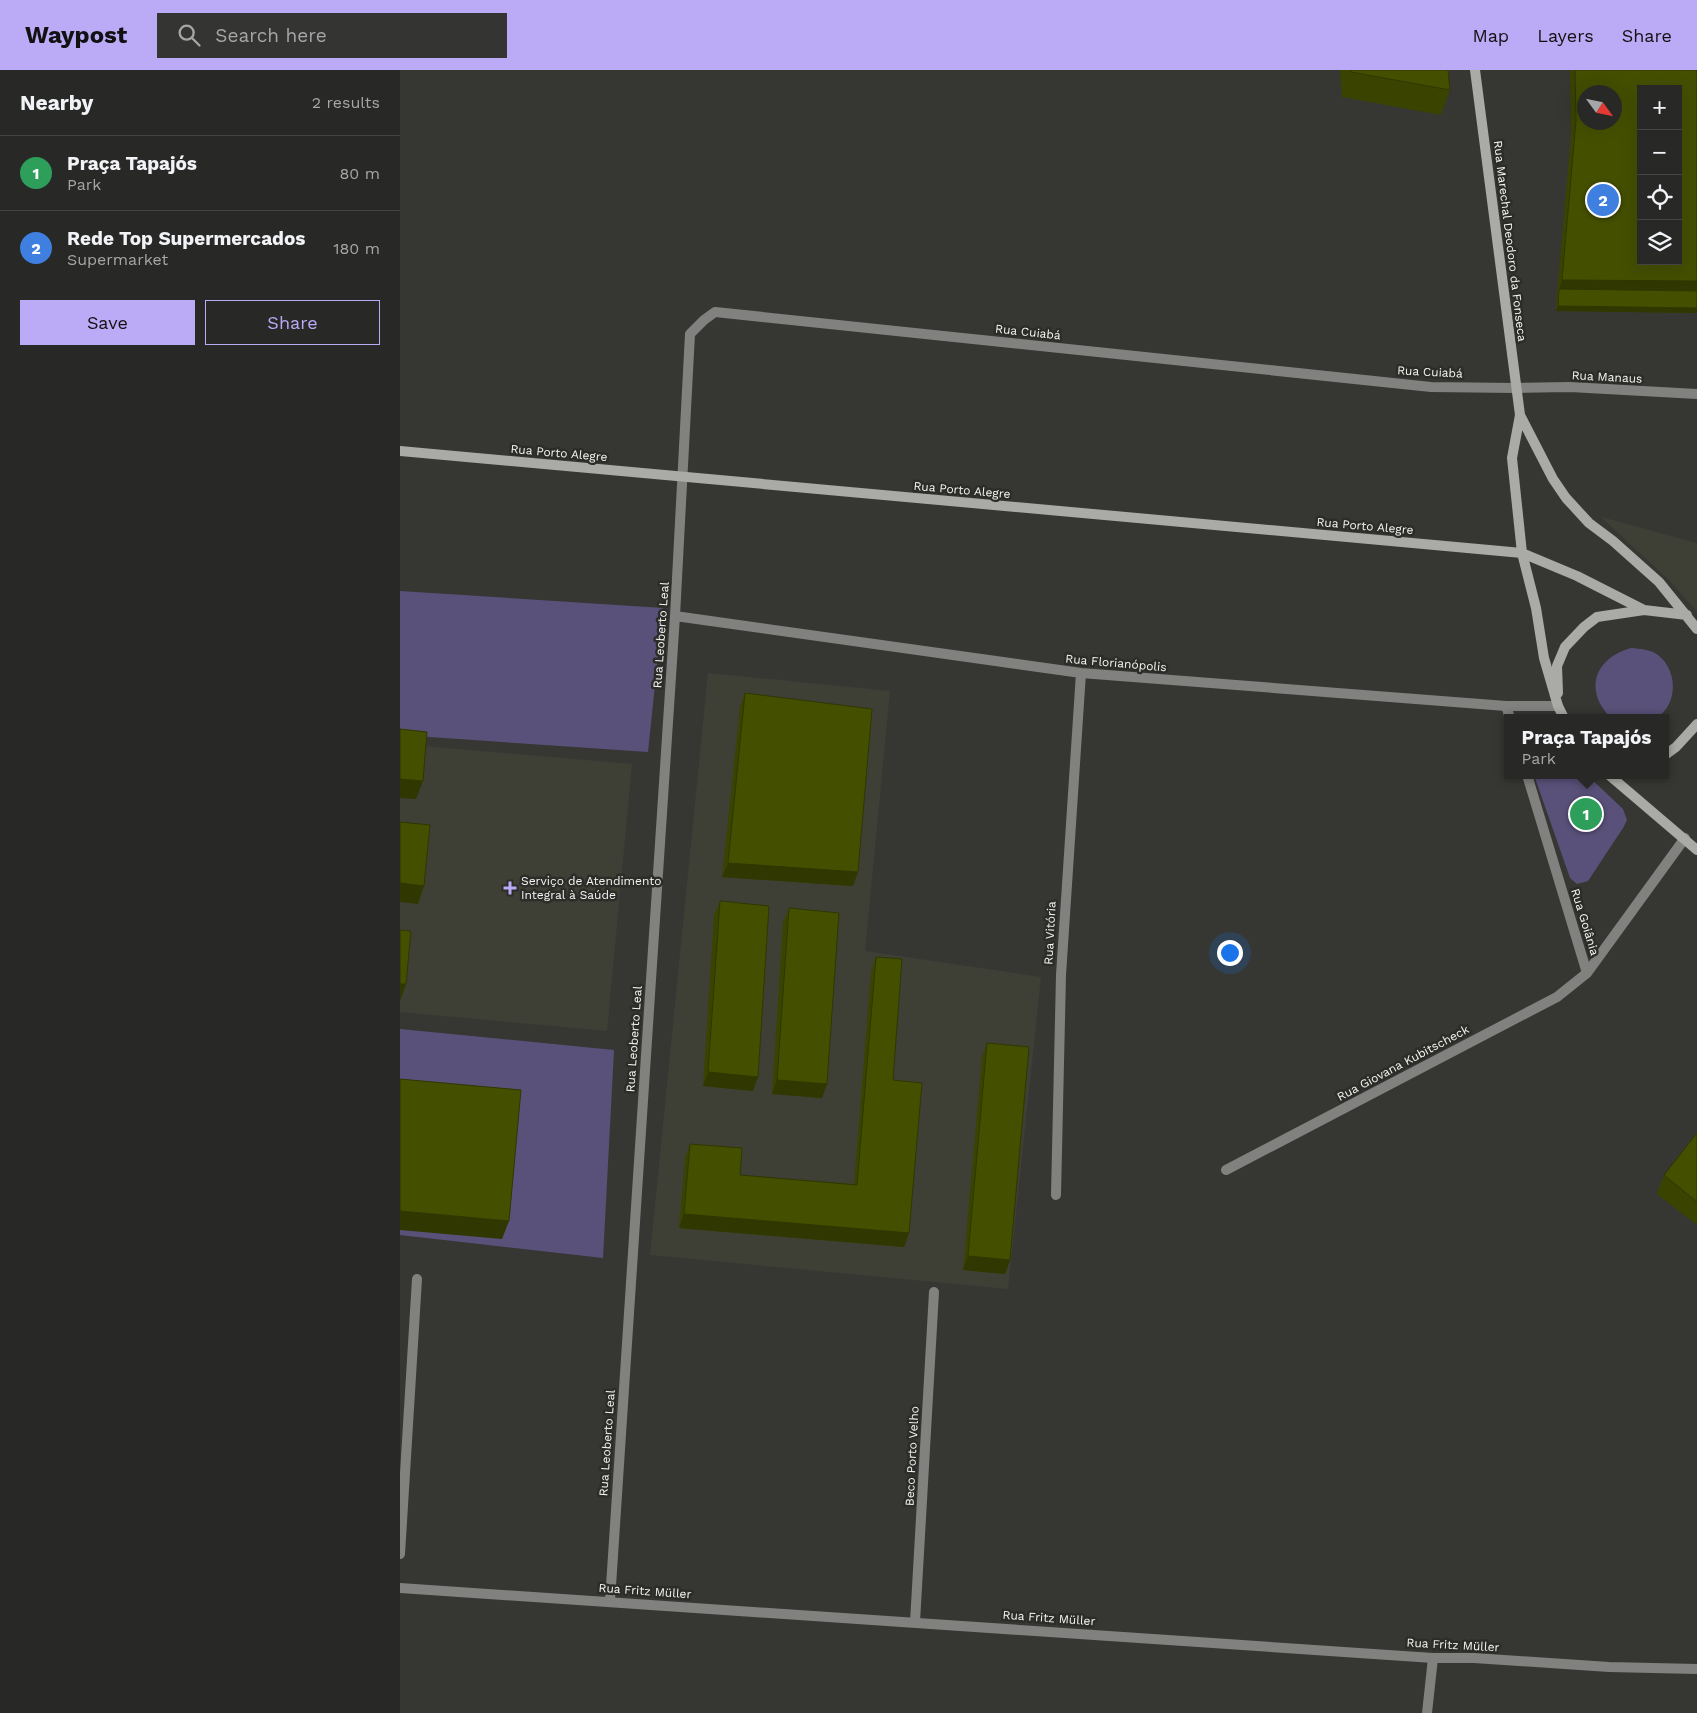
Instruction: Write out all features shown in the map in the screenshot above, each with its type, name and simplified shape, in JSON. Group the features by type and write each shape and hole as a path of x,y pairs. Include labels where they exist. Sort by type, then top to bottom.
{"main road":[{"name":"Rua Marechal Deodoro da Fonseca","path":"1475,70 1520,415 1553,479 1566,498 1590,523 1659,582 1697,629"},
{"name":"Rua Marechal Deodoro da Fonseca","path":"1520,415 1512,458 1522,553 1536,608 1544,658 1562,714"},
{"name":"Rua Porto Alegre","path":"400,451 1522,553 1577,576 1644,610"},
{"path":"1558,706 1557,666 1564,647 1597,617 1644,610 1687,615"},
{"path":"1669,752 1697,724"},
{"path":"1614,779 1697,850"}],"street":[{"name":"Rua Cuiabá","path":"683,478 690,334 715,312 1432,387 1516,388"},
{"name":"Rua Manaus","path":"1516,388 1570,387 1697,394"},
{"name":"Rua Leoberto Leal","path":"610,1602 683,478"},
{"name":"Rua Florianópolis","path":"675,616 1081,673 1506,706 1558,706"},
{"name":"Rua Vitória","path":"1056,1195 1061,974 1081,673"},
{"path":"1506,706 1509,714"},
{"name":"Rua Goiânia","path":"1528,779 1587,973"},
{"name":"Rua Goiânia","path":"1587,973 1685,838"},
{"name":"Rua Giovana Kubitscheck","path":"1226,1170 1557,997 1587,973"},
{"path":"400,1554 417,1279"},
{"name":"Beco Porto Velho","path":"916,1622 934,1292"},
{"name":"Rua Fritz Müller","path":"400,1588 1433,1658 1474,1658 1609,1667 1697,1669"},
{"path":"1426,1713 1433,1658"}],"shaded area":[{"path":"1601,517 1697,543 1697,612 1670,581"},
{"path":"400,591 663,608 648,752 400,735"},
{"path":"1631,648 1645,650 1655,653 1665,662 1672,678 1673,687 1669,704 1662,714 1608,714 1602,707 1597,697 1597,676 1601,667 1619,653"},
{"path":"708,673 890,691 865,951 1041,977 1008,1289 650,1255"},
{"name":"Serviço de Atendimento Integral à Saúde","path":"400,744 632,764 607,1031 400,1012"},
{"path":"1535,779 1591,779 1623,809 1627,820 1588,881 1577,884 1570,878"},
{"path":"400,1029 614,1050 603,1258 400,1235"}],"building":[{"path":"1351,70 1448,70 1450,90 1351,72"},
{"path":"1575,70 1697,70 1697,281 1562,280 1576,121"},
{"path":"1559,289 1697,291 1697,308 1558,306"},
{"path":"745,693 872,709 858,872 728,863"},
{"path":"400,729 427,732 423,781 400,779"},
{"path":"400,822 430,825 424,886 400,883"},
{"path":"720,901 769,906 758,1077 708,1072"},
{"path":"789,908 839,913 827,1084 777,1080"},
{"path":"400,930 411,931 406,984 400,984"},
{"path":"876,957 902,959 893,1080 922,1083 909,1233 684,1214 690,1144 742,1148 740,1175 857,1185"},
{"path":"987,1043 1029,1047 1010,1260 968,1256"},
{"path":"400,1079 521,1090 509,1221 400,1211"},
{"path":"1697,1133 1697,1202 1664,1175"}],"place":[{"name":"Rede Top Supermercados","path":"1603,200"},
{"name":"Praça Tapajós","path":"1586,814"},
{"name":"Serviço de Atendimento Integral à Saúde","path":"510,888"}]}
